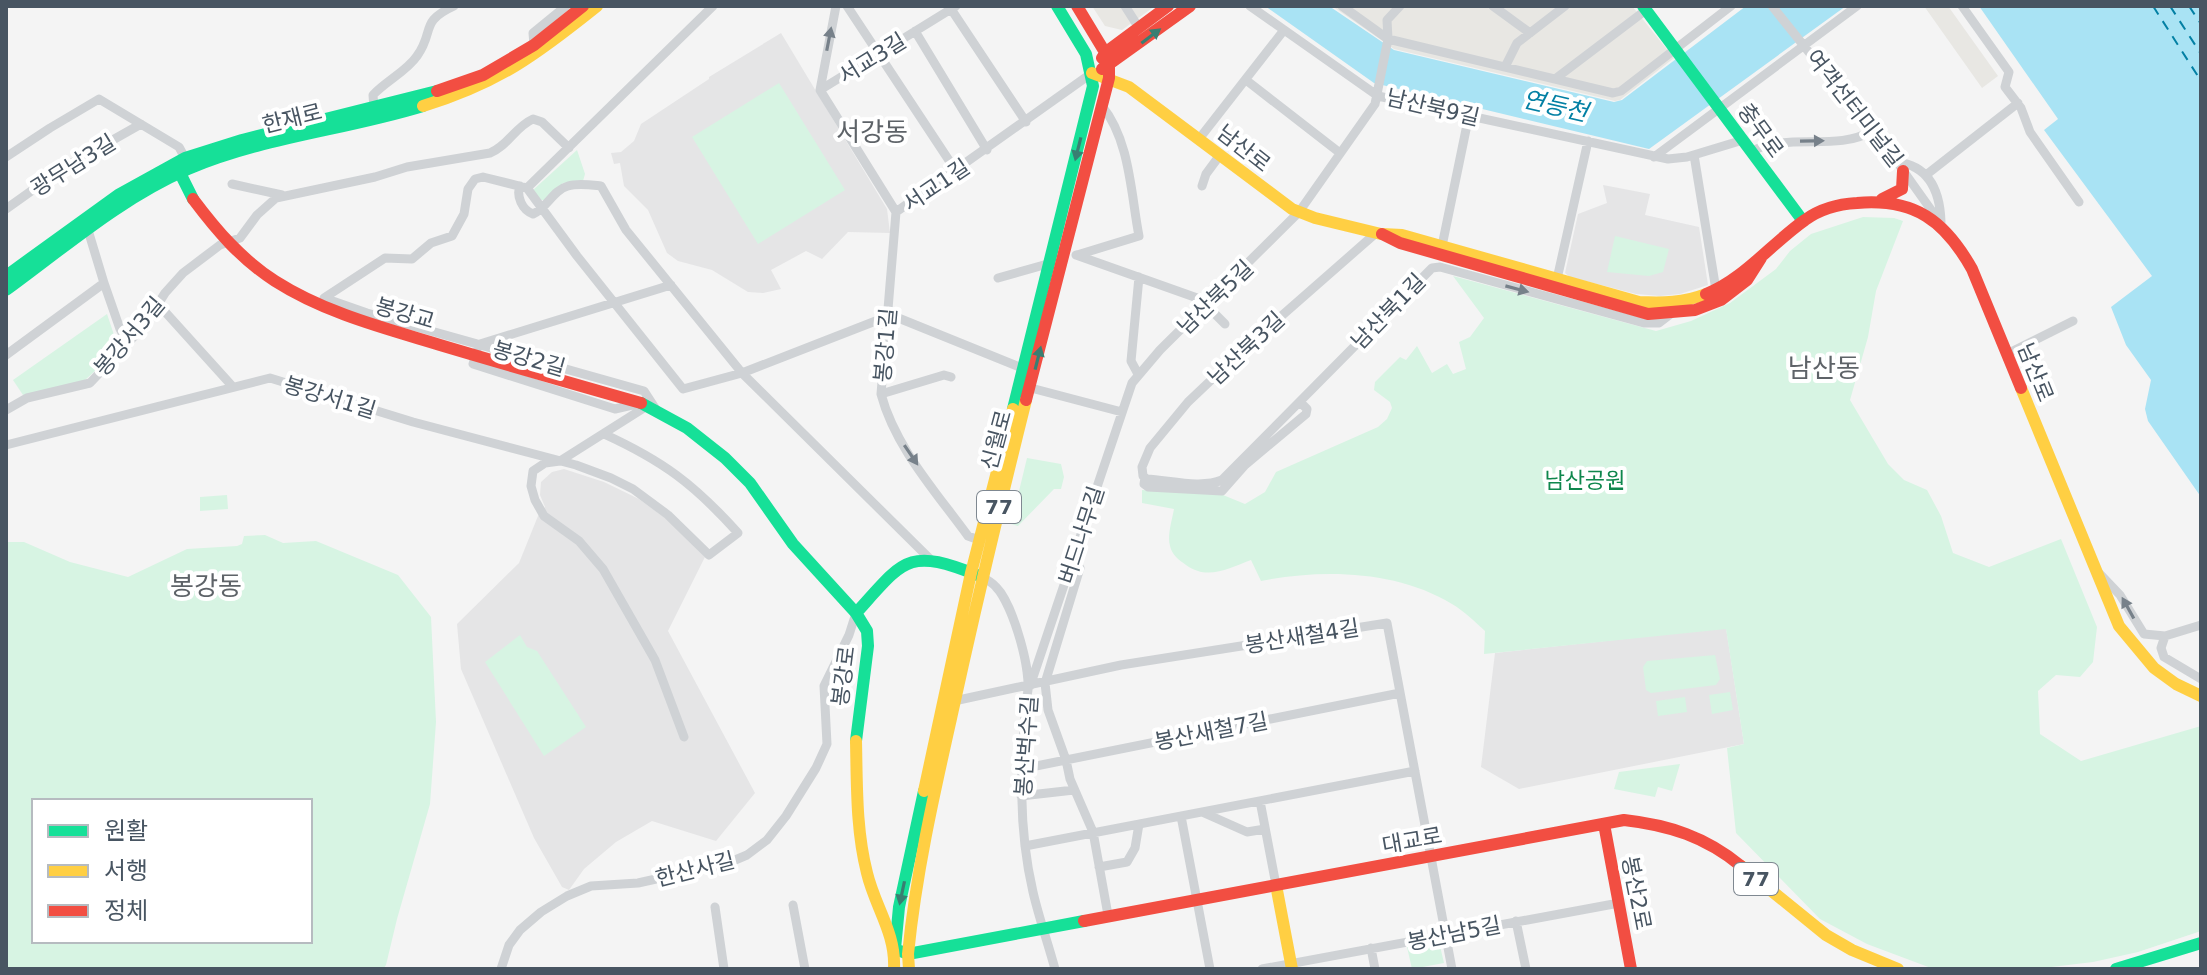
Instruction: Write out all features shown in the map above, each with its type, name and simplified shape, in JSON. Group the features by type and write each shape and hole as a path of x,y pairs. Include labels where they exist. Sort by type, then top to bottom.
{"street":[{"path":"374,108 373,95 418,55 432,19 454,6"},
{"path":"534,45 533,33 566,6"},
{"name":"한재로","path":"6,276 118,195 185,158 242,140 450,88 483,75 534,45 583,6"},
{"name":"한재로","path":"6,290 139,194 180,173 224,156 427,104 486,83 538,53 597,6"},
{"path":"524,187 569,148 713,6"},
{"name":"서교3길","path":"820,90 836,6"},
{"path":"847,6 956,171"},
{"path":"1057,6 1086,54 1092,73 1109,65 1190,6"},
{"path":"1077,6 1109,65"},
{"path":"1125,6 1139,28"},
{"path":"1109,65 1139,28 1168,6"},
{"name":"남산북9길","path":"1250,6 1379,92 1654,157 1675,159 1743,140"},
{"path":"1342,6 1388,39 1616,93 1731,6"},
{"path":"1379,92 1388,39 1387,20 1400,6"},
{"path":"1493,6 1530,33"},
{"path":"1505,67 1515,45 1565,6"},
{"path":"1772,6 1803,46"},
{"name":"여객선터미널길","path":"1857,6 1803,46 1900,166 1941,225"},
{"path":"1962,6 2009,72 2005,86 2018,103 2028,129 2079,202"},
{"path":"953,8 1026,122"},
{"name":"서교3길","path":"820,90 953,8"},
{"path":"1555,79 1648,8 1720,108 1654,157"},
{"path":"1199,139 1284,30"},
{"path":"915,31 987,150"},
{"name":"충무로","path":"1803,46 1720,108 1803,221"},
{"name":"신월로","path":"894,969 899,907 975,574 1071,253 1109,65"},
{"name":"남산로","path":"1109,65 1129,87 1299,212 1378,233 1400,243 1638,312 1672,313 1707,306 1730,295 1747,280 1761,258"},
{"name":"서교1길","path":"820,90 896,212 1092,73"},
{"name":"신월로","path":"909,969 912,909 954,701 979,540 1051,263 1090,101 1092,73"},
{"path":"1246,80 1340,153"},
{"name":"남산북5길","path":"1132,383 1299,212 1375,104 1379,92"},
{"name":"광무남3길","path":"6,157 99,99 179,147 185,158"},
{"name":"여객선터미널길","path":"1926,175 2018,103"},
{"path":"1071,253 1139,236 1120,141 1112,119 1102,106"},
{"path":"1442,246 1469,115"},
{"path":"232,184 282,195 375,177 407,167 490,153 502,147 518,128 533,119 547,125 569,148"},
{"name":"광무남3길","path":"6,209 65,167 141,124"},
{"path":"1752,151 1778,141 1851,140 1872,131"},
{"path":"1557,279 1588,141"},
{"path":"1202,186 1206,174 1220,155"},
{"path":"1694,155 1716,290"},
{"path":"180,173 185,158"},
{"path":"1878,201 1902,189 1900,166 1915,166 1926,175 1938,195 1941,225"},
{"name":"봉강교","path":"180,173 193,199 216,231 241,257 269,278 311,302 359,320 648,407"},
{"path":"648,407 615,409 473,364 480,344 324,298 385,258 412,259 431,243 449,239 458,228 468,189 475,179 483,177 524,187 680,388 742,373 887,316 895,316 1022,368"},
{"path":"542,210 563,188 572,185 601,186 626,230 742,373 930,559"},
{"name":"봉강서3길","path":"6,410 27,398 85,386 145,325 173,284 220,245 240,238 263,208 282,195"},
{"name":"남산로","path":"1378,233 1402,235 1648,303 1691,299 1716,290 1761,258 1803,221 1841,205 1878,201 1908,205 1941,225 1969,262 2112,613 2142,658 2164,678 2201,696"},
{"name":"봉강1길","path":"896,212 881,394 897,433 920,469 968,536 979,540"},
{"path":"88,230 120,329 128,344"},
{"name":"남산북3길","path":"1146,478 1141,472 1147,453 1188,402 1246,347 1378,233"},
{"path":"1071,253 1200,299 1225,324"},
{"path":"998,278 1051,263"},
{"name":"남산북1길","path":"1146,478 1144,484 1148,487 1222,491 1245,465 1306,414 1308,410 1301,403 1434,267 1644,323 1659,323 1672,313"},
{"path":"1138,374 1131,361 1139,277"},
{"path":"6,355 104,283"},
{"name":"봉강2길","path":"480,344 671,285"},
{"path":"158,304 233,387"},
{"path":"2007,354 2073,321"},
{"name":"봉강2길","path":"480,344 644,391 648,407"},
{"path":"881,394 944,375 951,377"},
{"name":"봉강서1길","path":"6,445 272,379 413,422 586,468 633,489 668,515 709,555 738,533 711,502 681,476 641,451 604,434"},
{"name":"버드나무길","path":"1030,686 1132,383"},
{"path":"1031,388 1122,412"},
{"path":"648,407 560,461 545,463 533,471 531,486 544,516 579,541 603,569 655,659 684,737"},
{"name":"봉강로","path":"648,407 705,441 750,483 797,549 856,613 867,631 869,640 856,736 858,822 867,874 895,949"},
{"path":"856,613 903,567 916,559 930,559 975,574"},
{"path":"1071,565 1080,568 1045,683 1046,703 1074,790 1093,832 1108,915"},
{"path":"2094,569 2120,595 2142,632 2165,636 2201,625"},
{"name":"봉산벅수길","path":"975,574 995,585 1005,602 1025,659 1030,686 1021,769 1025,846 1033,891 1055,969"},
{"name":"한산사길","path":"501,969 509,945 520,930 567,896 591,886 638,883 734,861 753,852 767,840 786,816 827,744 824,686 849,635 856,613"},
{"name":"봉산새철4길","path":"954,701 1121,665 1387,623 1452,969"},
{"path":"2165,636 2161,648 2164,657 2201,679"},
{"name":"봉산새철7길","path":"1021,769 1400,693"},
{"path":"1025,846 1415,771"},
{"path":"1021,796 1074,790"},
{"path":"1260,801 1291,966"},
{"path":"1202,812 1247,832 1265,829"},
{"path":"1181,816 1210,969"},
{"name":"대교로","path":"908,954 1624,820 1675,827 1696,835 1738,862 1790,909 1862,963 1898,969"},
{"path":"1099,867 1127,862 1135,848 1139,824"},
{"name":"봉산2로","path":"1604,824 1631,969"},
{"name":"봉산남5길","path":"1262,969 1619,903"},
{"path":"793,905 805,969"},
{"path":"715,907 724,969"},
{"path":"1516,921 1526,969"},
{"path":"2125,968 2201,943"},
{"path":"1371,948 1375,969"},
{"path":"895,949 908,954"}],"shaded area":[{"path":"1092,6 1155,6 1122,30 1105,26"},
{"path":"1332,6 1632,6 1674,58 1615,101 1394,49"},
{"path":"1924,6 1948,6 1998,76 1982,88"},
{"path":"781,33 887,209 890,233 848,232 822,259 806,251 771,270 781,289 748,292 712,270 678,261 667,253 648,210 624,186 620,163 614,164 611,153 621,152 634,141 641,124"},
{"path":"1603,185 1650,194 1645,215 1699,227 1708,285 1680,294 1636,294 1570,277 1565,273 1578,214 1607,203"},
{"path":"564,469 604,482 639,499 676,526 705,557 668,631 755,793 716,841 652,821 616,842 584,869 569,890 562,887 534,838 461,669 457,624 519,563 538,516 545,507 540,495 541,482 552,472"},
{"path":"1726,628 1744,744 1519,789 1481,767 1495,653"}],"green space":[{"path":"779,83 845,190 758,244 692,137"},
{"path":"577,150 585,174 583,181 563,183 545,200 541,200 533,190"},
{"name":"남산공원","path":"1863,217 1903,221 1876,291 1868,337 1850,400 1888,464 1904,480 1927,490 1941,516 1953,553 1989,567 2061,539 2097,627 2093,662 2080,677 2056,675 2038,691 2040,734 2081,761 2201,726 2201,931 2138,952 2093,962 2035,969 1931,968 1867,944 1820,919 1736,833 1727,748 1744,744 1726,629 1484,654 1485,631 1473,620 1452,604 1407,584 1333,574 1261,581 1251,560 1218,572 1194,570 1178,559 1171,549 1169,533 1174,509 1142,503 1142,490 1223,495 1245,504 1265,492 1276,472 1378,427 1387,419 1392,408 1390,402 1374,390 1375,382 1400,357 1406,360 1417,346 1432,373 1447,364 1453,374 1466,369 1459,342 1470,337 1484,318 1453,276 1656,331 1691,321 1730,303 1776,269 1790,251 1811,234"},
{"path":"1615,236 1669,249 1663,272 1649,276 1607,272"},
{"path":"107,314 116,341 115,351 108,359 84,381 23,395 13,380"},
{"path":"1027,458 1061,464 1064,477 1061,489 1054,489 1018,526 1011,524"},
{"path":"227,495 228,509 200,511 200,497"},
{"path":"265,535 283,543 316,541 398,575 431,617 436,722 430,804 386,965 383,969 6,969 6,542 24,542 70,562 128,577 187,549 242,544 244,536"},
{"path":"520,635 527,647 537,651 586,727 544,756 485,662"},
{"path":"1715,655 1720,679 1716,685 1651,693 1646,690 1643,667 1647,661"},
{"path":"1730,692 1733,710 1712,714 1709,695"},
{"path":"1685,697 1687,712 1658,716 1656,701"},
{"path":"1680,764 1672,791 1658,787 1655,797 1614,789 1619,772"},
{"path":"1431,942 1440,946 1444,963 1412,969 1407,947"}],"water":[{"name":"연등천","path":"1265,6 1329,6 1394,50 1614,102 1622,100 1746,6 1846,6 1649,149 1374,83"},
{"path":"1979,6 2201,6 2201,497 2148,421 2145,409 2151,380 2126,345 2111,307 2152,276 2044,130 2058,119"}],"ferry route":[{"path":"2153,6 2201,81"},
{"path":"2170,6 2201,54"},
{"path":"2189,6 2201,24"}],"traffic: fast":[{"path":"1013,409 1093,86 1086,54 1057,6"},
{"path":"1643,6 1803,221"},
{"path":"6,276 118,195 185,158 242,140 437,91"},
{"path":"6,290 117,209 188,169 245,149 423,106"},
{"path":"182,166 180,173 193,199"},
{"path":"641,403 687,428 725,458 750,483 793,544 856,613 867,631 868,646 856,741"},
{"path":"856,613 885,581 908,564 935,562 977,575"},
{"path":"924,791 899,907 895,949 908,954 1084,921"},
{"path":"2116,969 2201,943"}],"traffic: slow":[{"path":"423,106 473,88 515,66 597,6"},
{"path":"1092,73 1129,87 1292,209 1315,218 1381,234"},
{"path":"1382,234 1402,235 1639,302 1673,302 1706,294"},
{"path":"2021,388 2119,626 2154,668 2176,684 2201,696"},
{"path":"908,954 932,804 1026,400"},
{"path":"924,791 971,573 1013,409"},
{"path":"856,741 863,857 892,944 894,969"},
{"path":"1741,866 1826,935 1852,950 1898,969"},
{"path":"1276,885 1292,969"},
{"path":"908,954 909,969"}],"traffic: jam":[{"path":"437,91 483,75 534,45 583,6"},
{"path":"1026,400 1109,78 1109,59 1077,6"},
{"path":"1102,58 1168,6"},
{"path":"1102,69 1190,6"},
{"path":"1882,199 1902,189 1903,171"},
{"path":"193,199 240,254 275,281 314,302 355,319 641,403"},
{"path":"1706,294 1733,279 1793,229 1823,210 1850,204 1896,204 1926,216 1962,252 1972,269 2021,388"},
{"path":"1382,234 1400,243 1648,314 1695,310 1721,300 1747,280 1761,258"},
{"path":"1084,921 1624,820 1686,834 1714,847 1741,866"},
{"path":"1604,824 1631,969"}],"district":[{"name":"서강동","path":"872,132"},
{"name":"남산동","path":"1824,368"},
{"name":"봉강동","path":"206,586"}]}
